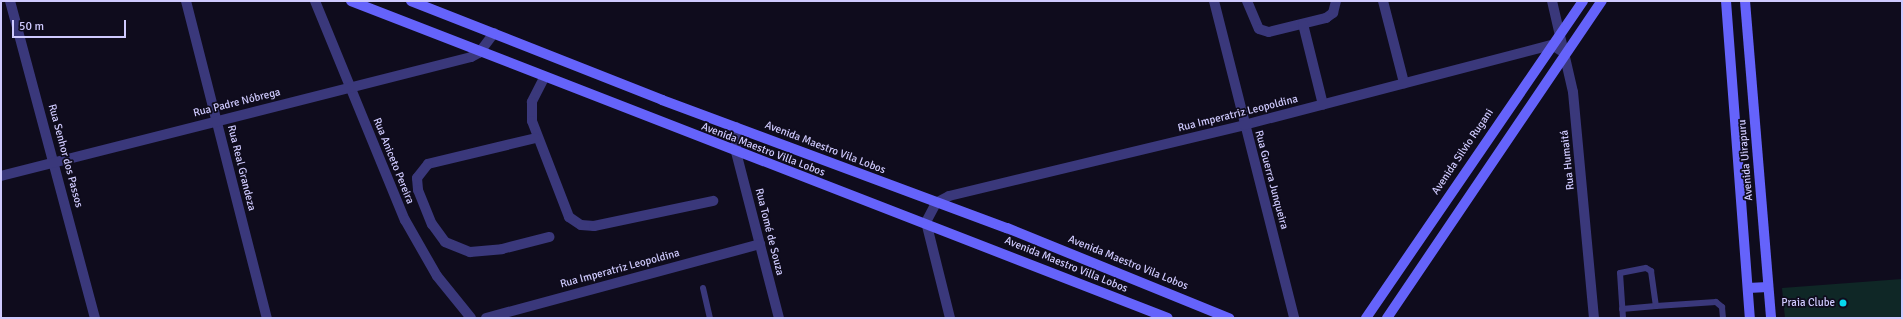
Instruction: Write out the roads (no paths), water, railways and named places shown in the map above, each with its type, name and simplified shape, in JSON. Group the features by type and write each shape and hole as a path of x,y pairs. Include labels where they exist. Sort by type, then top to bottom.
{"street":[{"name":"Rua Senhor dos Passos","path":"10,1 55,163 95,318"},
{"name":"Rua Real Grandeza","path":"186,1 267,318"},
{"name":"Rua Aniceto Pereira","path":"316,1 349,87 417,244 471,318"},
{"name":"Avenida Maestro Villa Lobos","path":"351,1 479,53 736,152 926,222 1168,318"},
{"name":"Avenida Maestro Vila Lobos","path":"411,1 936,203 1229,318"},
{"name":"Rua Guerra Junqueira","path":"1214,1 1244,125 1294,318"},
{"path":"1247,1 1259,29 1269,32 1326,18 1333,13 1336,1"},
{"path":"1383,1 1404,83"},
{"name":"Rua Humaitá","path":"1552,1 1565,53 1579,148 1594,318"},
{"name":"Avenida Silvio Rugani","path":"1366,318 1583,1"},
{"path":"1387,318 1565,53 1602,1"},
{"name":"Avenida Uirapuru","path":"1726,1 1750,318"},
{"name":"Avenida Uirapuru","path":"1745,1 1771,318"},
{"path":"1303,24 1323,105"},
{"path":"479,53 494,33"},
{"path":"1552,45 1565,53"},
{"name":"Rua Imperatriz Leopoldina","path":"936,203 966,190 1244,125 1552,45"},
{"name":"Rua Padre Nóbrega","path":"1,176 479,53"},
{"path":"544,78 532,102 536,138 569,217 582,225 594,226 713,201"},
{"name":"Rua Tomé de Souza","path":"736,127 736,152 779,318"},
{"path":"536,138 428,164 416,178 418,190 432,224 445,242 470,252 502,249 548,237"},
{"path":"936,203 926,222 950,318"},
{"name":"Rua Imperatriz Leopoldina","path":"486,318 760,244"},
{"path":"1748,288 1768,287"}],"lane":[{"path":"1623,318 1620,273 1646,268 1651,271 1656,306"},
{"path":"703,288 710,318"},
{"path":"1622,309 1716,302 1722,307 1723,318"}],"place":[{"name":"Praia Clube","path":"1843,303"}]}
